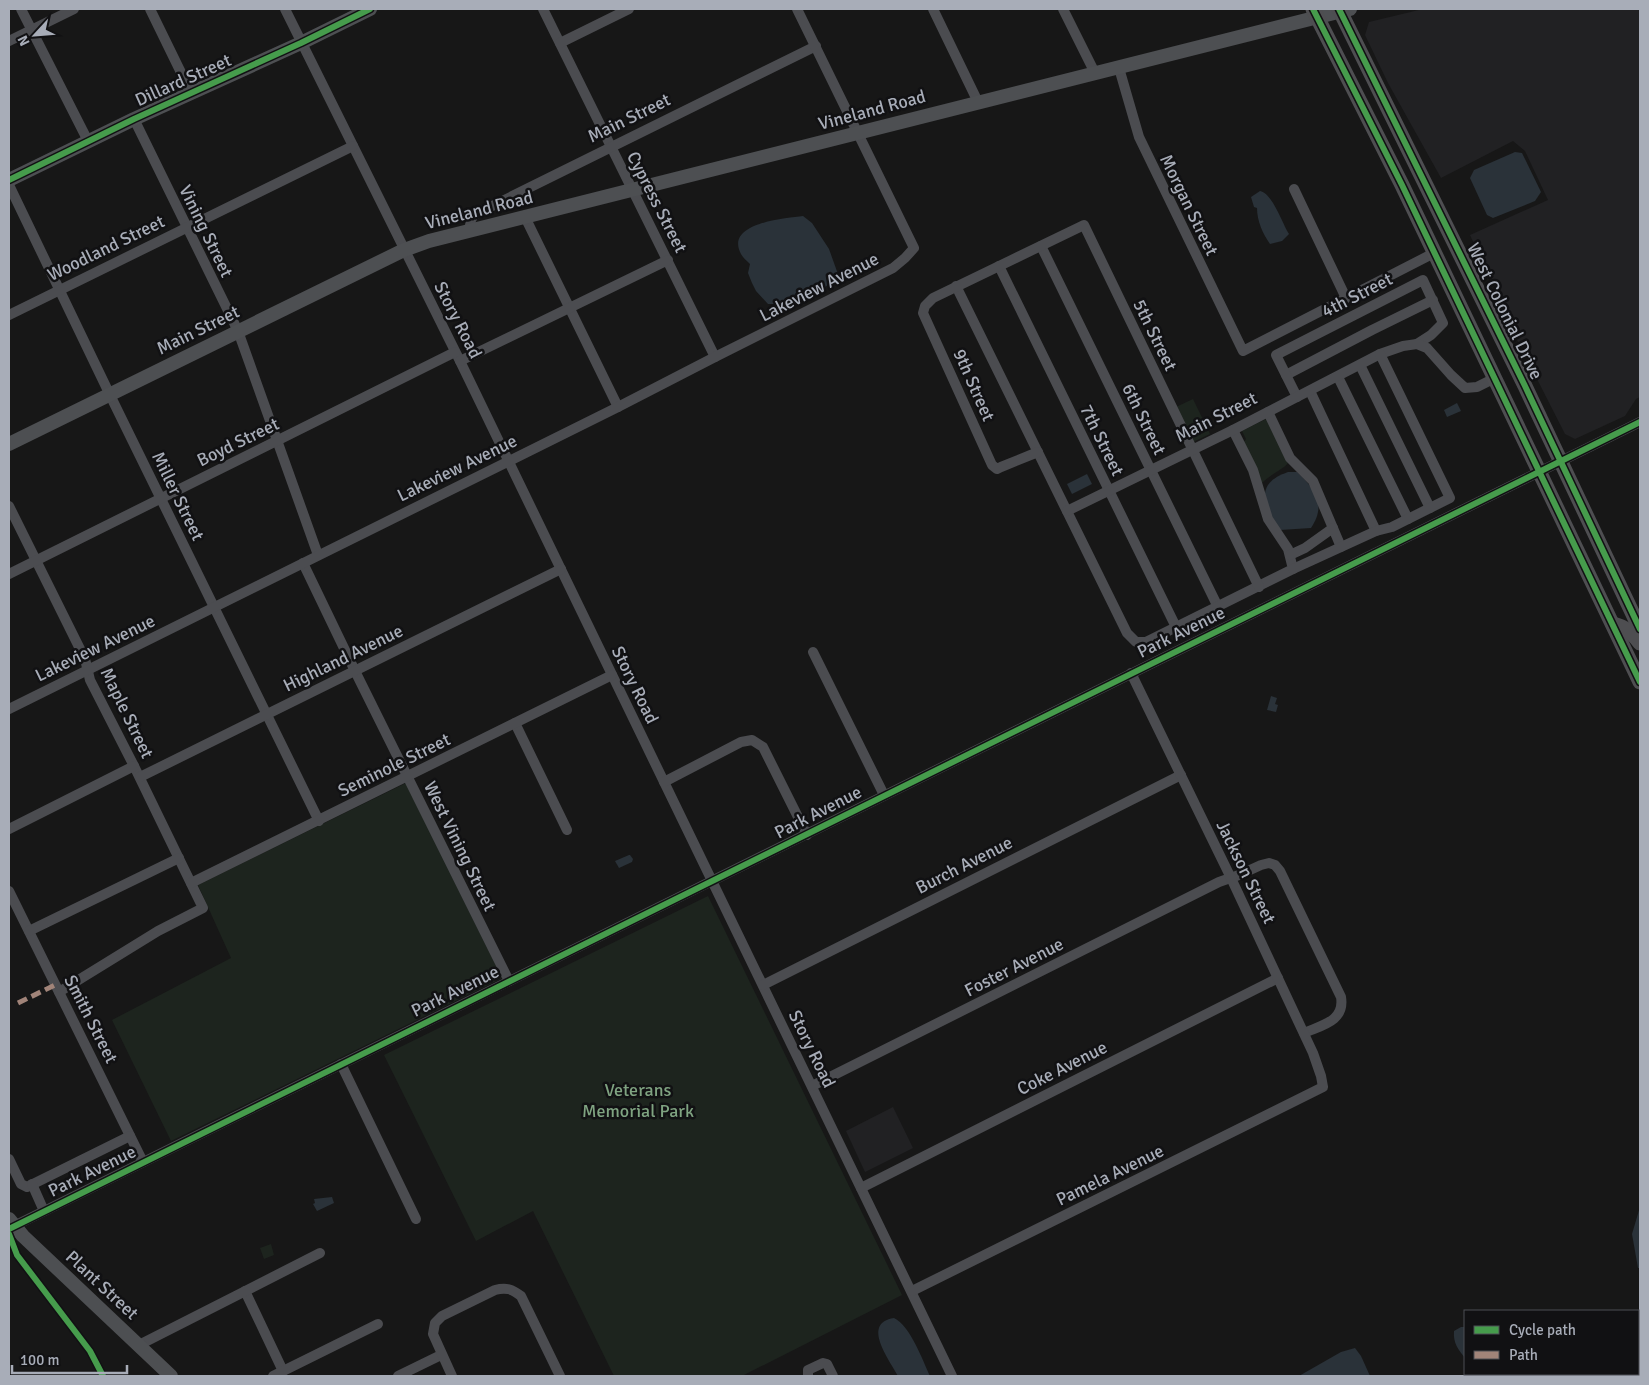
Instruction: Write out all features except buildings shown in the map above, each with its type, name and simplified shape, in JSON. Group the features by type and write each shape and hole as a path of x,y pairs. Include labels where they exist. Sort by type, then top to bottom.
{"highway":[{"name":"West Colonial Drive","path":"1343,10 1640,628"},
{"path":"1315,13 1402,185 1640,682"},
{"path":"1402,185 1439,243 1446,248 1459,252"},
{"path":"1434,254 1452,260 1478,305 1489,315"},
{"path":"1613,624 1623,626 1640,643"}],"main road":[{"name":"Dillard Street","path":"9,180 134,119 301,43 370,9"},
{"name":"Vineland Road","path":"404,250 429,241 1119,68 1315,13 1343,10"},
{"name":"Main Street","path":"9,444 404,250"},
{"name":"Plant Street","path":"10,1225 171,1376"}],"street":[{"path":"21,9 88,141"},
{"path":"9,41 74,9"},
{"path":"150,9 191,93"},
{"name":"Story Road","path":"285,9 458,356 952,1376"},
{"name":"Cypress Street","path":"543,9 715,357"},
{"path":"560,43 629,9"},
{"path":"797,9 859,133"},
{"path":"932,9 978,102"},
{"path":"1063,9 1095,74"},
{"name":"Main Street","path":"469,231 474,215 816,46"},
{"name":"Morgan Street","path":"1119,68 1139,137 1243,351 1346,298"},
{"name":"Vining Street","path":"134,119 238,331 318,555"},
{"name":"Lakeview Avenue","path":"9,709 618,407 893,268 914,248 859,133"},
{"name":"Woodland Street","path":"9,315 352,146"},
{"name":"Miller Street","path":"9,185 319,821"},
{"path":"1294,189 1346,298 1434,254"},
{"path":"525,217 618,407"},
{"name":"5th Street","path":"956,286 1084,225 1259,586"},
{"name":"6th Street","path":"1041,246 1218,607"},
{"name":"Boyd Street","path":"9,574 278,441 668,260"},
{"name":"7th Street","path":"999,266 1176,627"},
{"name":"4th Street","path":"1297,397 1276,355 1423,280 1443,323 1431,335 1417,344"},
{"path":"956,286 1131,638 1136,642 1146,642 1341,547 1376,531 1392,527 1450,498 1380,354"},
{"name":"9th Street","path":"956,286 932,298 925,306 923,313 992,466 1002,468 1038,452"},
{"path":"1286,375 1433,300"},
{"path":"1417,344 1427,348 1465,388 1477,387 1495,378"},
{"name":"Main Street","path":"1067,511 1194,450 1380,354 1403,346 1417,344"},
{"path":"1360,365 1430,508"},
{"path":"1338,377 1408,519"},
{"path":"1310,391 1376,531"},
{"path":"1268,412 1290,458 1313,481 1341,547"},
{"name":"Park Avenue","path":"10,1225 44,1211 509,982 1640,422"},
{"path":"1233,430 1253,470 1268,519 1290,555 1293,570"},
{"name":"Maple Street","path":"9,506 85,659 90,680 140,777 203,908 158,931 59,992"},
{"path":"1290,555 1305,548 1333,528"},
{"path":"303,563 355,671"},
{"name":"Highland Avenue","path":"140,777 561,569"},
{"path":"813,652 884,795"},
{"name":"West Vining Street","path":"355,671 509,982"},
{"name":"Jackson Street","path":"1131,673 1304,1033 1322,1076 1323,1088"},
{"name":"Seminole Street","path":"191,883 612,675"},
{"path":"515,723 567,830"},
{"path":"664,782 741,742 752,740 763,747 807,835"},
{"path":"9,828 134,766"},
{"name":"Burch Avenue","path":"763,985 1181,775"},
{"path":"29,931 178,858"},
{"name":"Foster Avenue","path":"812,1086 1210,886 1262,864 1270,863 1275,865 1280,871 1341,997 1343,1006 1340,1014 1335,1018 1304,1033"},
{"name":"Smith Street","path":"9,891 143,1162"},
{"name":"Coke Avenue","path":"861,1188 1278,978"},
{"path":"342,1064 416,1219"},
{"name":"Pamela Avenue","path":"912,1291 1323,1088"},
{"path":"9,1159 22,1184 27,1187 130,1136"},
{"path":"32,1184 44,1211"},
{"path":"138,1345 320,1253"},
{"path":"452,1376 433,1334 435,1323 442,1316 495,1290 505,1288 513,1290 521,1296 560,1376"},
{"path":"245,1291 284,1371"},
{"path":"273,1376 378,1324"},
{"path":"398,1376 441,1355"},
{"path":"808,1376 808,1370 823,1363 827,1364 833,1376"}],"shaded area":[{"path":"1423,9 1640,9 1640,397 1636,399 1625,416 1575,439 1565,434 1509,324 1505,311 1470,235 1548,200 1525,151 1513,141 1441,178 1388,83 1365,35 1369,22"},
{"path":"1515,152 1522,153 1541,192 1535,201 1493,218 1487,215 1470,178 1474,170"},
{"path":"1260,191 1269,197 1289,234 1282,241 1270,244 1263,232 1257,208 1254,207 1251,197"},
{"path":"803,216 812,223 829,249 839,277 817,293 794,303 782,311 774,304 768,304 756,291 748,273 750,264 741,254 738,242 742,234 749,228 784,218"},
{"path":"1457,403 1461,411 1447,417 1444,410"},
{"path":"1288,472 1297,472 1317,497 1318,512 1311,528 1280,530 1266,505 1266,490 1270,483"},
{"path":"1087,474 1092,484 1072,494 1067,484"},
{"path":"1271,696 1277,698 1275,704 1278,705 1276,712 1267,710"},
{"path":"630,855 633,859 632,862 619,868 615,861"},
{"path":"893,1107 913,1148 865,1172 846,1131"},
{"path":"332,1197 334,1203 317,1211 313,1204 315,1203 314,1199"},
{"path":"1640,1207 1640,1268 1638,1268 1632,1234"},
{"path":"894,1318 911,1335 930,1376 898,1376 884,1351 878,1334 879,1327 884,1321"},
{"path":"1464,1327 1464,1357 1455,1342 1454,1331"},
{"path":"1355,1348 1361,1356 1370,1376 1299,1376 1341,1352"}],"green space":[{"path":"1193,399 1210,434 1193,442 1176,407"},
{"path":"1268,418 1288,463 1262,483 1243,443 1246,439 1242,431"},
{"path":"406,783 502,978 171,1141 112,1020 231,958 198,885"},
{"name":"Veterans Memorial Park","path":"708,896 902,1295 742,1376 614,1376 533,1211 476,1241 384,1055"},
{"path":"271,1244 274,1255 264,1259 260,1248"}],"marked path":[{"path":"18,1003 55,985"}],"cycle path":[{"path":"9,180 134,119 301,43 370,9"},
{"path":"1313,9 1402,185 1640,682"},
{"path":"1339,9 1525,386 1640,629"},
{"path":"9,1229 1640,422"},
{"path":"9,1234 17,1255 90,1351 103,1376"}]}
